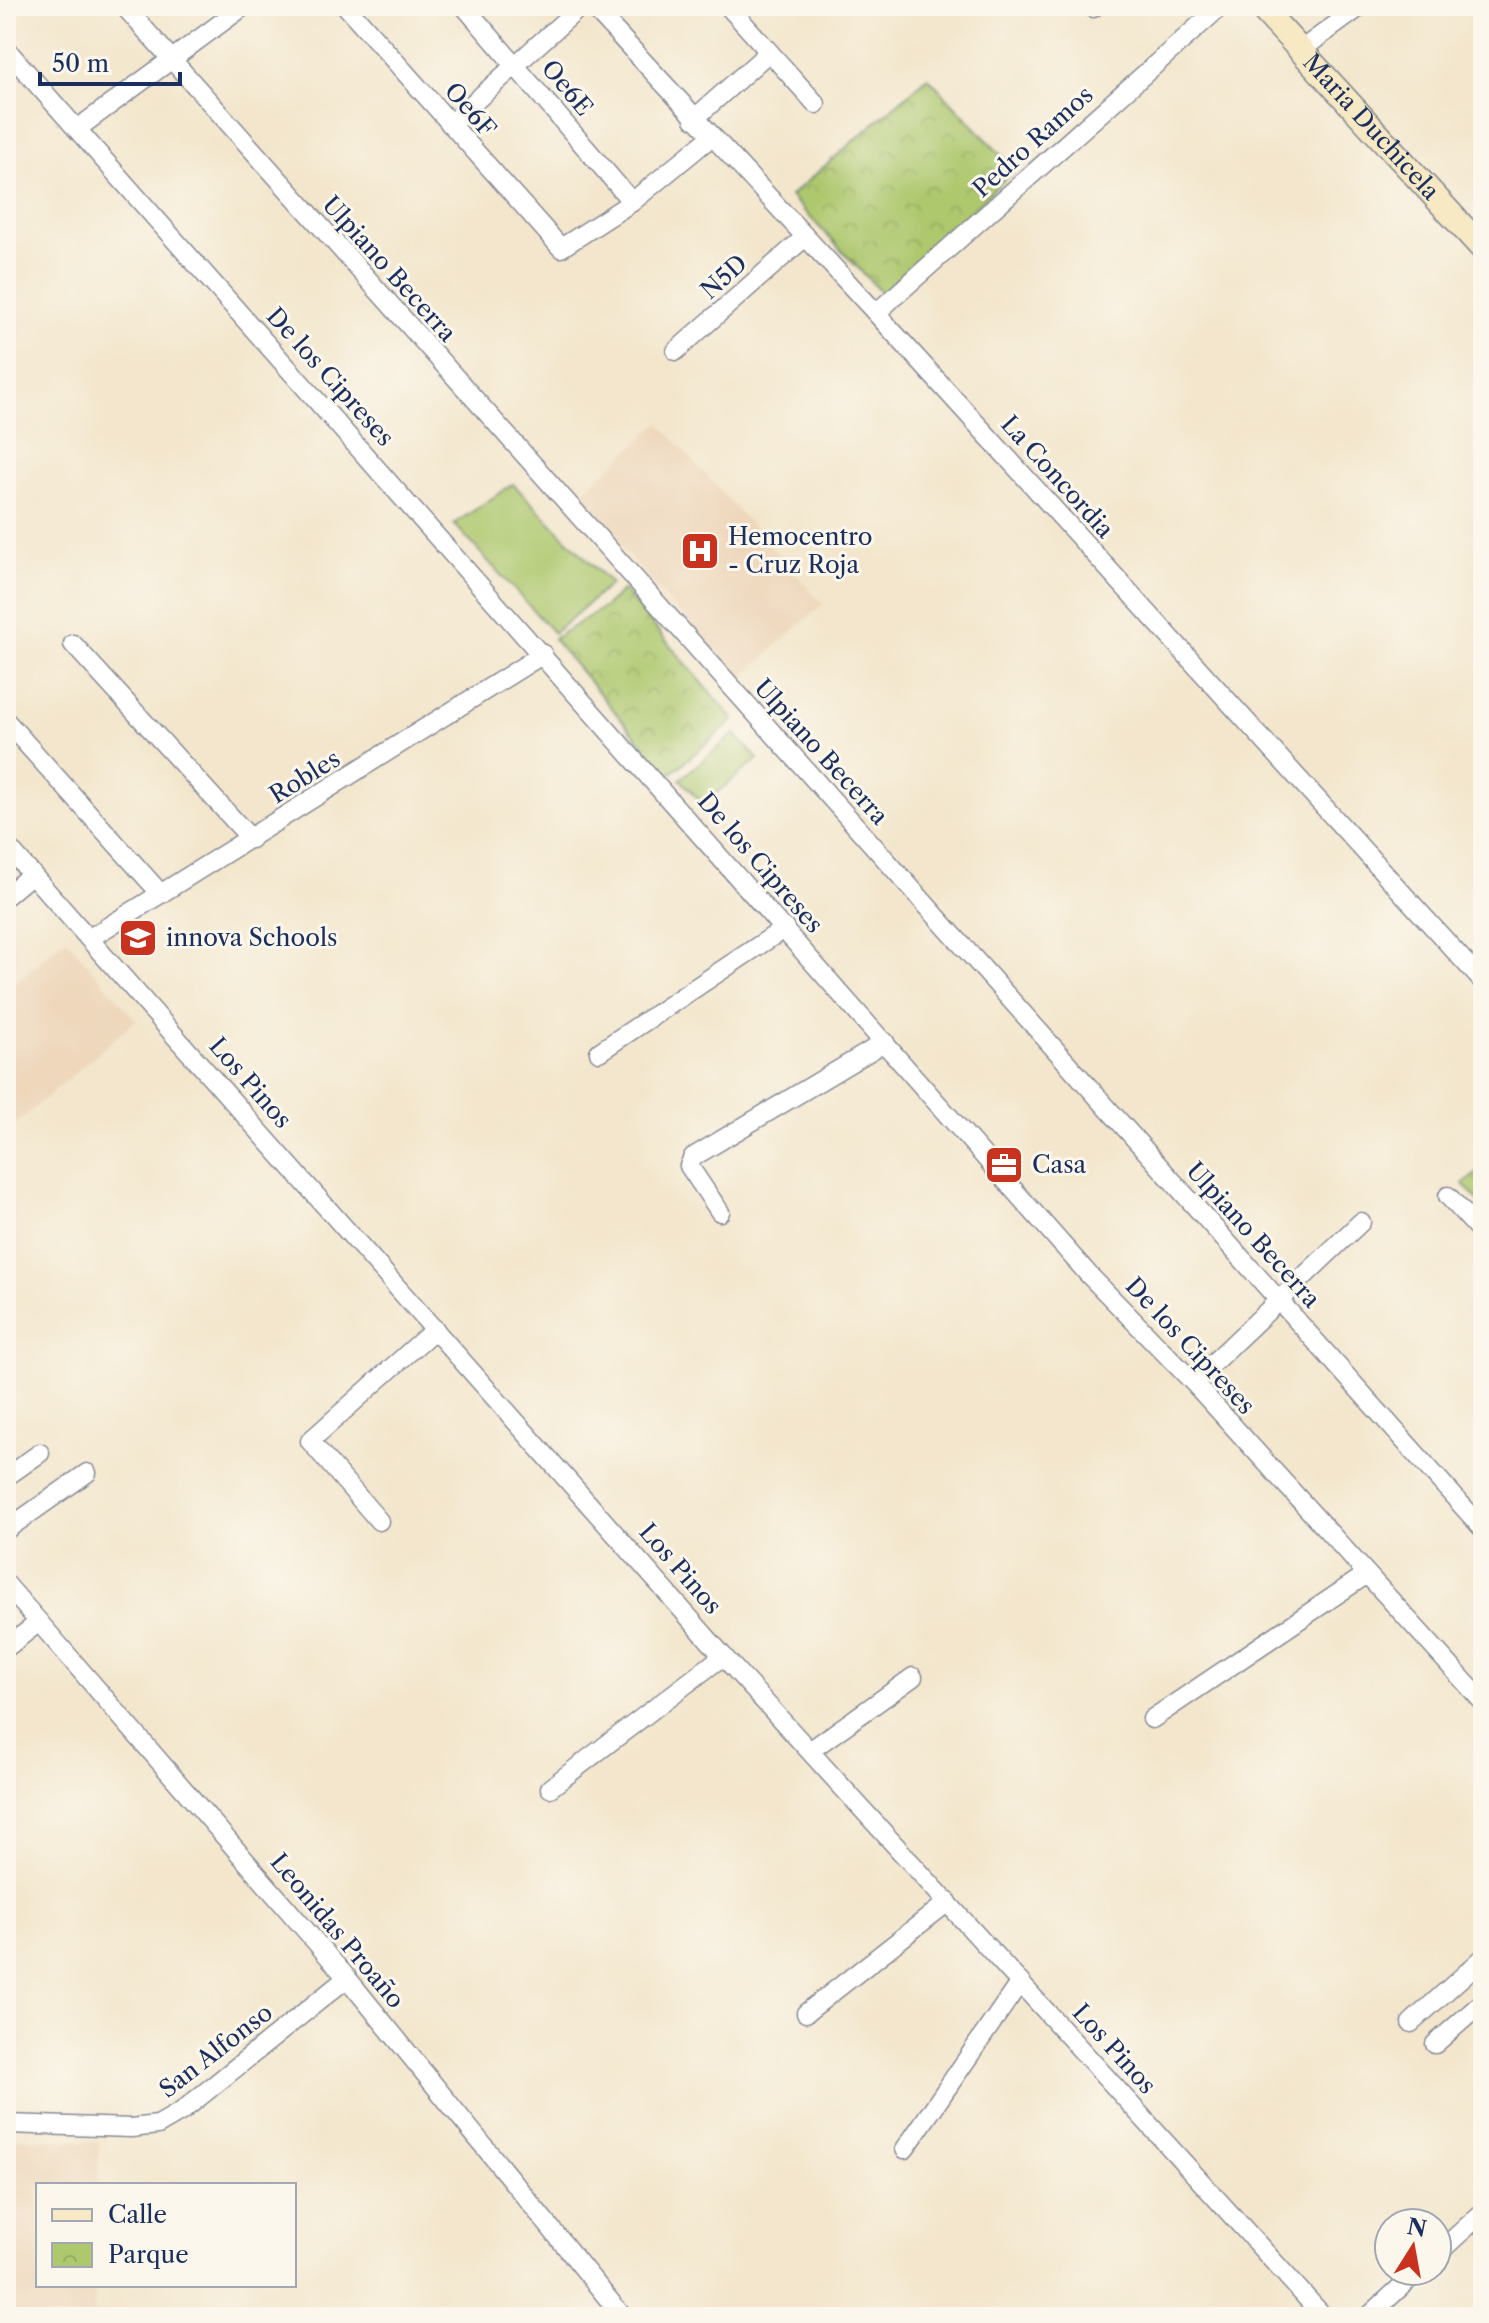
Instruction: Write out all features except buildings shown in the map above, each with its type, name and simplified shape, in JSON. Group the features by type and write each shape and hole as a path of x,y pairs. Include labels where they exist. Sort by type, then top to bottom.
{"main road":[{"name":"Maria Duchicela","path":"1260,6 1483,249"}],"street":[{"name":"Ulpiano Becerra","path":"124,6 1483,1529"},
{"path":"77,129 244,6"},
{"name":"Oe6F","path":"346,6 558,246 566,248 632,202"},
{"name":"Oe6E","path":"464,6 632,202"},
{"path":"450,124 514,62 581,6"},
{"name":"La Concordia","path":"592,6 876,313 1483,982"},
{"path":"728,6 816,104"},
{"name":"Pedro Ramos","path":"876,313 1221,6"},
{"path":"1301,50 1361,6"},
{"name":"De los Cipreses","path":"6,49 1089,1275 1193,1382 1483,1702"},
{"path":"694,119 769,52"},
{"path":"632,202 711,137"},
{"name":"N5D","path":"676,351 804,238"},
{"path":"73,644 251,839"},
{"name":"Robles","path":"90,938 543,654"},
{"path":"6,721 161,894"},
{"name":"Los Pinos","path":"6,845 723,1656 1324,2317"},
{"path":"6,896 32,874"},
{"path":"599,1052 785,928"},
{"path":"720,1212 692,1175 689,1166 693,1157 885,1042"},
{"path":"1448,1196 1483,1234"},
{"path":"1193,1382 1361,1222"},
{"path":"379,1521 310,1441 435,1329"},
{"path":"6,1477 40,1453"},
{"path":"6,1530 87,1473"},
{"path":"1152,1719 1367,1574"},
{"name":"Leonidas Proaño","path":"6,1584 347,1978 623,2317"},
{"path":"6,1648 39,1622"},
{"path":"550,1788 723,1656"},
{"path":"811,1750 913,1677"},
{"path":"806,2013 948,1902"},
{"path":"1411,2023 1483,1958"},
{"name":"San Alfonso","path":"6,2124 131,2128 158,2125 182,2111 347,1978"},
{"path":"905,2149 1020,1982"},
{"path":"1435,2044 1483,2002"},
{"path":"1453,2239 1483,2212"},
{"path":"1368,2317 1401,2287"}],"shaded area":[{"name":"Hemocentro - Cruz Roja","path":"659,423 823,604 740,679 576,498"},
{"path":"66,939 136,1020 6,1132 6,990"},
{"path":"6,2137 99,2142 98,2183 36,2183 36,2287 95,2287 94,2317 6,2317"}],"green space":[{"path":"928,77 1015,170 882,293 790,196"},
{"path":"513,484 611,584 554,633 454,524"},
{"path":"623,590 734,720 669,775 553,639 606,606"},
{"path":"735,734 758,759 703,804 680,779"},
{"path":"1483,1169 1483,1206 1463,1184"}],"place":[{"name":"Hemocentro - Cruz Roja","path":"700,551"},
{"name":"innova Schools","path":"138,938"},
{"name":"Casa","path":"1004,1165"}]}
